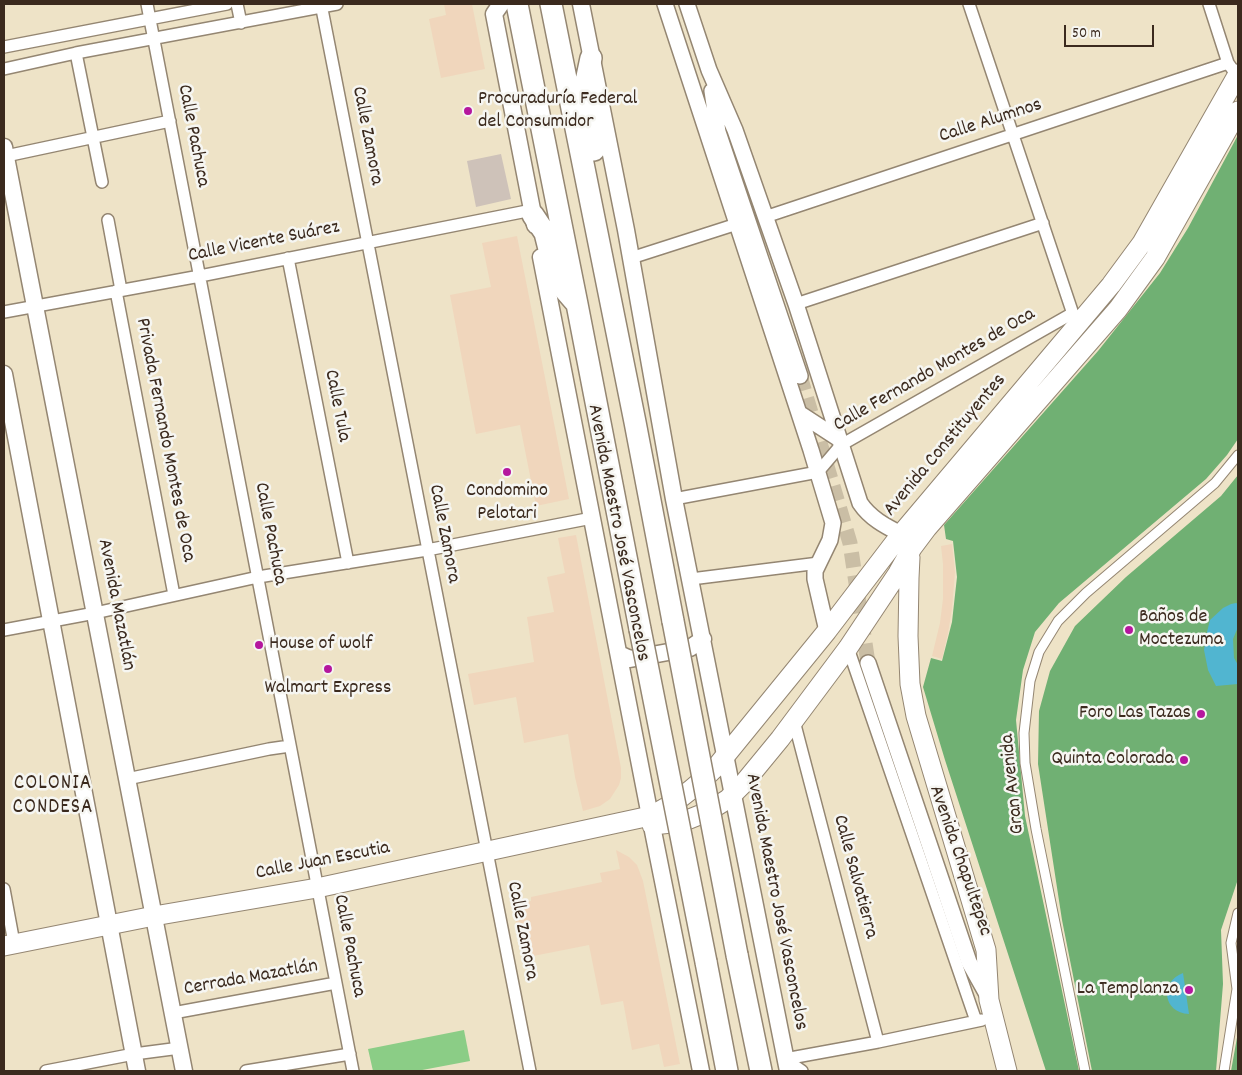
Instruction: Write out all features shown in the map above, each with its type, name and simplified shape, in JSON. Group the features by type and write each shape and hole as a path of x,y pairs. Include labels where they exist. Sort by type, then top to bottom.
{"highway":[{"path":"517,4 727,1071"},
{"path":"551,4 760,1071"},
{"path":"587,187 594,148 584,91 592,58"},
{"path":"533,213 545,233 557,281 577,304"}],"main road":[{"name":"Avenida Maestro José Vasconcelos","path":"501,4 494,14 701,1071"},
{"name":"Avenida Maestro José Vasconcelos","path":"581,4 631,258 674,499 786,1065"},
{"name":"Avenida Constituyentes","path":"651,821 687,794 717,766 827,631 906,541 1075,319 1111,285 1142,243 1235,73"},
{"name":"Avenida Constituyentes","path":"651,821 682,822 696,816 719,805 733,794 753,773 848,648 898,573 906,541 927,528 1118,309 1155,258 1238,111"},
{"name":"Avenida Mazatlán","path":"5,152 95,613 135,778 154,916 184,1071"},
{"path":"4,374 137,1071"},
{"path":"906,541 910,684 916,716 986,950 986,1013"},
{"path":"619,654 630,659 690,648 703,639"},
{"name":"Calle Juan Escutia","path":"9,944 109,924 318,888 486,851 651,821"},
{"name":"Avenida Chapultepec","path":"986,1013 1007,1071"}],"street":[{"name":"Calle Pachuca","path":"147,4 353,1071"},
{"path":"4,47 227,4"},
{"path":"237,4 241,22"},
{"path":"4,69 321,5 337,4"},
{"path":"666,4 833,523 830,540 815,571 814,579 827,631"},
{"path":"687,4 709,70 736,130 796,304 860,503 873,518 906,541"},
{"path":"969,4 1075,319"},
{"path":"1209,4 1235,73"},
{"name":"Calle Zamora","path":"321,5 530,1071"},
{"path":"76,54 102,182"},
{"path":"709,70 718,132 800,376"},
{"name":"Calle Alumnos","path":"765,216 1013,135 1235,73"},
{"path":"5,152 93,138 170,121"},
{"name":"Calle Vicente Suárez","path":"4,312 200,276 367,242 533,213"},
{"name":"Privada Fernando Montes de Oca","path":"108,220 174,596"},
{"path":"796,304 1043,223"},
{"path":"631,258 737,224"},
{"name":"Calle Tula","path":"288,258 348,563"},
{"name":"Calle Fernando Montes de Oca","path":"818,472 840,442 1075,319"},
{"path":"799,413 840,442"},
{"name":"Gran Avenida","path":"1085,1071 1036,829 1025,763 1024,733 1030,681 1039,652 1058,622 1086,593 1215,483 1238,454"},
{"path":"674,499 818,472"},
{"path":"4,630 95,613 258,577 427,550 592,518"},
{"path":"691,579 819,563"},
{"name":"Avenida Chapultepec","path":"848,648 986,1013"},
{"name":"Avenida Chapultepec","path":"868,663 986,1013"},
{"name":"Calle Salvatierra","path":"794,721 878,1042"},
{"path":"135,778 290,746"},
{"path":"4,889 9,944"},
{"path":"1224,1071 1237,989 1231,943 1238,913"},
{"name":"Cerrada Mazatlán","path":"173,1013 336,983"},
{"path":"786,1065 986,1013"},
{"path":"46,1071 134,1054 180,1048"},
{"path":"246,1071 350,1054"},
{"path":"786,1065 802,1071"}],"shaded area":[{"path":"444,4 472,4 485,69 441,78 429,19 446,15"},
{"path":"501,154 511,199 476,207 467,161"},
{"path":"517,236 569,499 536,506 520,425 476,434 450,295 491,287 482,243"},
{"path":"576,535 621,768 619,785 610,799 600,806 583,811 568,734 524,743 516,697 474,705 468,674 534,662 527,617 554,612 547,577 565,573 558,538"},
{"path":"952,544 955,572 952,609 942,659 932,656 940,623 943,599 941,546"},
{"path":"616,850 629,857 637,865 643,881 680,1064 664,1067 659,1044 632,1050 623,1001 601,1005 589,945 523,958 513,905 531,901 531,897 602,882 600,873 620,869"}],"green space":[{"path":"1238,135 1238,439 1206,479 1059,603 1035,632 1023,670 1016,720 1025,816 1079,1071 1046,1071 923,687 931,658 942,661 952,622 957,577 953,541 946,539 944,525 1098,351 1160,273 1188,228"},
{"path":"1238,475 1238,879 1221,930 1223,984 1216,1071 1092,1071 1062,920 1038,764 1039,711 1050,671 1075,626 1126,577 1221,496"},
{"path":"464,1030 470,1061 417,1071 373,1071 368,1049"},
{"path":"1238,1032 1238,1071 1231,1071"}],"water":[{"path":"1238,604 1238,627 1233,639 1234,658 1238,665 1238,684 1216,686 1208,670 1204,650 1207,632 1210,620 1223,608"},
{"path":"1183,973 1189,1014 1174,1008 1169,1003 1167,996 1170,983 1175,977"}],"tunnel":[{"path":"800,376 850,543 868,663"}],"place":[{"name":"Procuraduría Federal del Consumidor","path":"468,111"},
{"name":"Condomino Pelotari","path":"507,472"},
{"name":"Baños de Moctezuma","path":"1129,630"},
{"name":"House of wolf","path":"259,645"},
{"name":"Walmart Express","path":"328,669"},
{"name":"Foro Las Tazas","path":"1201,714"},
{"name":"Quinta Colorada","path":"1184,760"},
{"name":"La Templanza","path":"1189,990"}],"district":[{"name":"COLONIA CONDESA","path":"53,797"}]}
